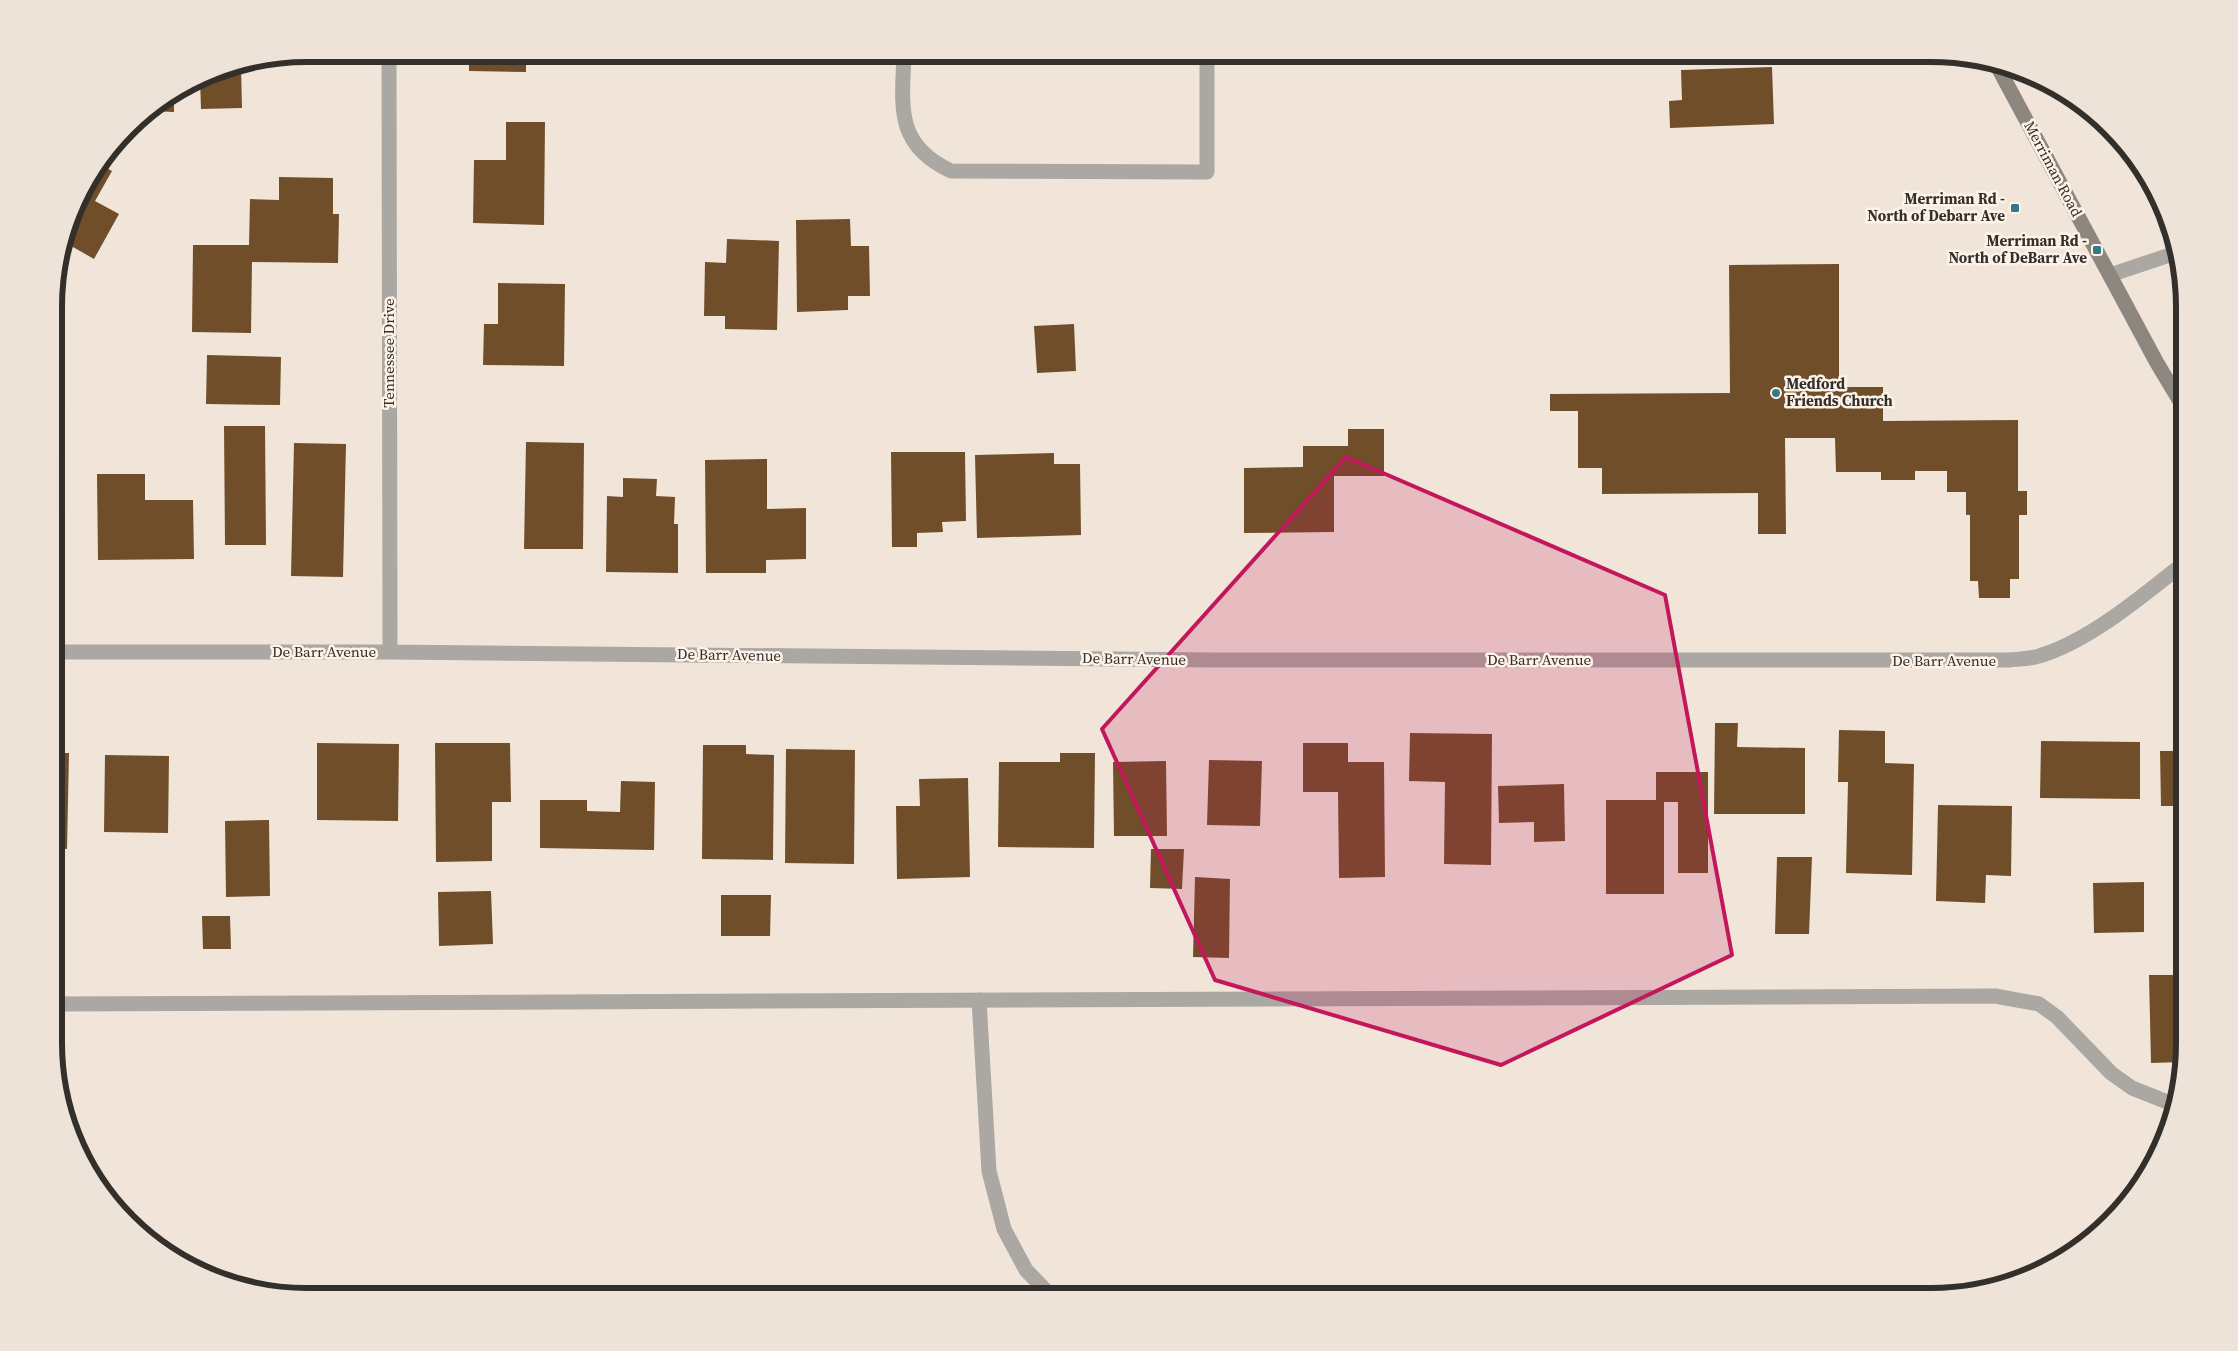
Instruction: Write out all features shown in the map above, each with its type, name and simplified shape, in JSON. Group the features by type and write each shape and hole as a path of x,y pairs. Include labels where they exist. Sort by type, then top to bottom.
{"street":[{"name":"Tennessee Drive","path":"389,62 390,652"},
{"path":"904,62 902,96 904,122 915,146 934,163 951,171 1207,172 1207,62"},
{"name":"Merriman Road","path":"2001,73 2157,363 2176,395"},
{"path":"2110,275 2170,255"},
{"name":"De Barr Avenue","path":"62,652 390,652 1233,660 2009,660 2038,656 2064,647 2121,611 2176,569"},
{"path":"62,1004 1995,996 2039,1004 2057,1016 2111,1073 2132,1088 2168,1102"},
{"path":"979,1000 989,1171 1004,1229 1026,1270 1043,1288"}],"highlighted area":[{"path":"1346,457 1665,595 1732,955 1501,1065 1215,980 1102,729"}],"building":[{"path":"469,62 526,62 526,72 469,71"},
{"path":"1772,67 1774,124 1670,128 1669,101 1682,100 1681,70"},
{"path":"241,72 242,108 201,109 200,87"},
{"path":"174,102 174,112 160,111"},
{"path":"506,122 545,122 544,225 473,223 474,160 506,160"},
{"path":"106,168 112,171 95,201 119,214 94,259 71,246 81,214 95,185"},
{"path":"279,177 333,178 333,214 339,214 338,263 252,262 251,333 192,332 193,245 249,245 250,199 279,200"},
{"path":"850,219 851,246 869,246 870,296 848,296 848,310 797,312 796,220"},
{"path":"727,239 779,241 777,330 725,329 725,316 704,316 705,262 726,263"},
{"path":"1839,264 1839,387 1883,387 1883,421 2018,420 2018,491 2027,491 2027,515 2019,515 2019,579 2010,579 2010,598 1979,598 1978,581 1970,581 1970,515 1966,515 1966,492 1947,492 1947,471 1915,471 1915,480 1881,480 1881,472 1836,472 1835,438 1785,438 1786,534 1758,534 1758,493 1602,494 1602,468 1578,468 1578,411 1550,411 1550,394 1730,393 1729,265"},
{"path":"498,283 565,284 564,366 483,365 484,324 498,324"},
{"path":"1074,324 1076,371 1037,373 1034,326"},
{"path":"207,355 281,357 280,405 206,404"},
{"path":"224,426 265,426 266,545 225,545"},
{"path":"1348,429 1384,429 1384,476 1334,476 1334,532 1244,533 1244,468 1303,467 1303,446 1348,446"},
{"path":"526,442 584,443 583,549 524,549"},
{"path":"294,443 346,444 343,577 291,576"},
{"path":"891,452 965,452 966,521 942,522 943,532 917,533 917,547 892,547"},
{"path":"1054,453 1054,464 1080,464 1081,535 977,538 975,455"},
{"path":"767,459 767,509 806,508 806,559 766,560 766,573 706,573 705,460"},
{"path":"97,474 145,474 145,500 193,500 194,559 98,560"},
{"path":"623,478 657,479 656,496 675,497 674,524 678,524 678,573 606,572 607,496 623,497"},
{"path":"1715,723 1738,723 1737,747 1805,748 1805,814 1714,814"},
{"path":"1839,730 1885,731 1885,763 1914,764 1912,875 1846,873 1848,782 1838,782"},
{"path":"1410,733 1492,734 1491,865 1444,864 1445,782 1409,781"},
{"path":"2041,741 2140,742 2140,799 2040,798"},
{"path":"317,743 399,744 398,821 317,820"},
{"path":"435,743 510,743 511,802 492,802 492,861 436,862"},
{"path":"1303,743 1348,743 1348,762 1384,762 1385,877 1339,878 1338,792 1303,792"},
{"path":"703,745 746,745 746,754 774,755 773,860 702,859"},
{"path":"786,749 855,750 854,864 785,863"},
{"path":"2160,751 2176,751 2176,806 2161,806"},
{"path":"62,753 69,753 67,849 62,849"},
{"path":"1060,753 1095,753 1094,848 998,847 999,762 1060,762"},
{"path":"105,755 169,756 168,833 104,832"},
{"path":"1209,760 1262,761 1260,826 1207,825"},
{"path":"1166,761 1167,836 1114,836 1113,762"},
{"path":"1656,772 1708,772 1708,873 1678,873 1678,802 1664,802 1664,894 1606,894 1606,800 1656,800"},
{"path":"968,778 970,877 897,879 896,806 920,806 919,779"},
{"path":"621,781 655,782 654,850 540,848 540,800 587,800 587,811 620,812"},
{"path":"1564,784 1565,841 1534,842 1534,822 1499,823 1498,786"},
{"path":"1938,805 2012,806 2011,876 1986,875 1985,903 1936,901"},
{"path":"269,820 270,896 226,897 225,821"},
{"path":"1151,849 1184,849 1182,889 1150,888"},
{"path":"1777,857 1812,857 1809,934 1775,934"},
{"path":"1195,877 1230,879 1229,958 1193,957"},
{"path":"2144,882 2144,932 2094,933 2093,883"},
{"path":"491,891 493,944 439,946 438,892"},
{"path":"721,895 771,895 770,936 721,936"},
{"path":"202,916 230,916 231,949 203,949"},
{"path":"2149,975 2176,975 2175,1062 2151,1063"}],"place":[{"name":"Merriman Rd - North of Debarr Ave","path":"2015,208"},
{"name":"Merriman Rd - North of DeBarr Ave","path":"2097,250"},
{"name":"Medford Friends Church","path":"1776,393"}]}
